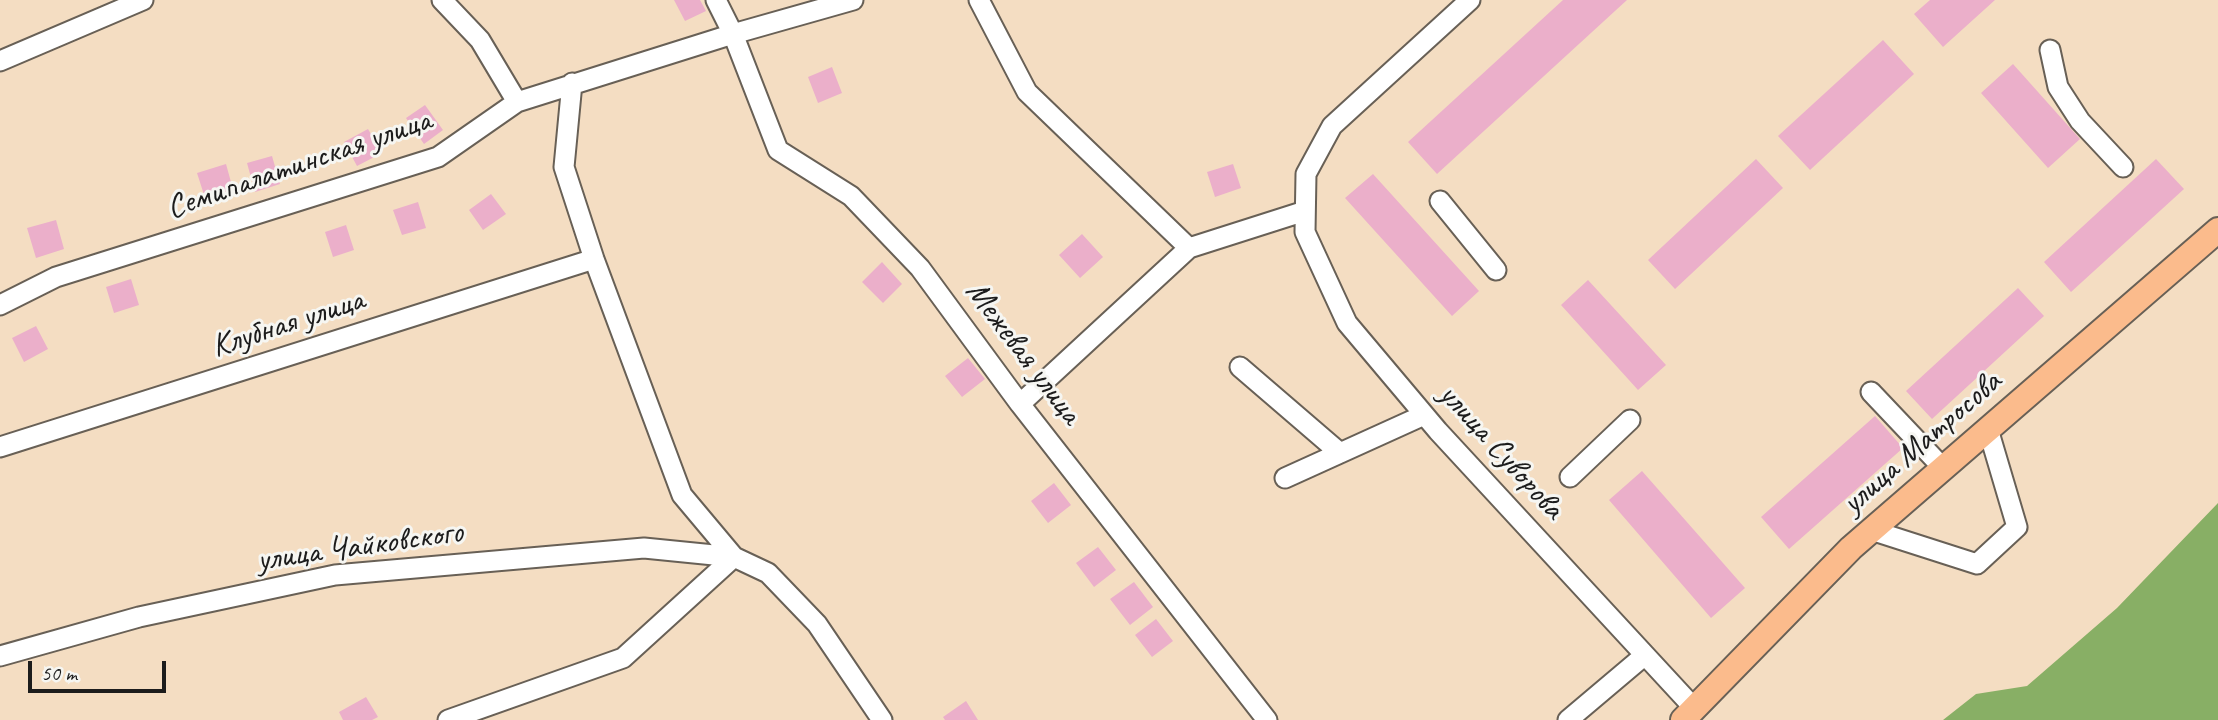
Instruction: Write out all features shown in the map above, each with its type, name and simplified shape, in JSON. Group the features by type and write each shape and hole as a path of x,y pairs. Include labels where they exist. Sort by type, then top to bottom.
{"main road":[{"name":"улица Матросова","path":"1688,714 1871,530 2218,230"}],"street":[{"path":"0,61 143,0"},
{"path":"442,0 480,40 517,102"},
{"path":"716,0 733,33"},
{"name":"Семипалатинская улица","path":"0,306 56,277 438,157 517,102 733,33 853,0"},
{"path":"979,0 1027,92 1189,248"},
{"name":"улица Суворова","path":"1470,0 1332,126 1306,174 1305,232 1347,323 1424,415 1645,655 1688,714"},
{"name":"Межевая улица","path":"733,33 778,150 851,196 920,268 1020,404 1267,720"},
{"path":"2050,50 2058,86 2080,121 2123,167"},
{"path":"572,83 564,167 594,260 682,495 734,557 768,573 817,624 882,720"},
{"path":"1440,201 1496,270"},
{"path":"1020,404 1189,248 1305,211"},
{"name":"Клубная улица","path":"0,447 594,260"},
{"path":"1240,367 1340,453"},
{"path":"1871,392 1943,468"},
{"path":"1285,478 1424,415"},
{"path":"1570,477 1630,420"},
{"path":"1871,530 1977,564 2017,527 1988,429"},
{"name":"улица Чайковского","path":"0,656 139,617 335,575 644,548 734,557"},
{"path":"448,720 623,658 734,557"},
{"path":"1568,720 1645,655"}],"green space":[{"path":"2218,503 2218,720 1943,720 1976,694 2027,686 2117,608"}],"building":[{"path":"674,0 700,0 706,11 685,21"},
{"path":"1563,0 1627,0 1437,174 1408,142"},
{"path":"1930,0 1995,0 1943,47 1914,14"},
{"path":"1883,40 1914,74 1810,170 1778,136"},
{"path":"2013,64 2080,139 2048,168 1981,93"},
{"path":"832,67 842,93 818,103 808,77"},
{"path":"425,105 443,130 424,144 406,118"},
{"path":"368,129 382,153 357,166 344,142"},
{"path":"272,156 280,184 255,192 247,163"},
{"path":"1756,159 1783,188 1675,289 1648,260"},
{"path":"2156,159 2184,189 2071,292 2044,262"},
{"path":"226,164 234,193 206,201 197,173"},
{"path":"1233,164 1241,188 1215,197 1207,172"},
{"path":"1373,174 1479,291 1452,316 1345,198"},
{"path":"491,194 506,214 483,230 469,210"},
{"path":"418,202 426,228 402,235 393,210"},
{"path":"56,220 64,249 36,258 27,228"},
{"path":"346,225 354,250 333,257 325,232"},
{"path":"1082,234 1103,257 1080,278 1059,255"},
{"path":"882,262 902,284 883,303 862,282"},
{"path":"131,279 139,305 114,313 106,287"},
{"path":"1588,280 1666,365 1638,390 1561,305"},
{"path":"2018,288 2044,316 1932,419 1906,391"},
{"path":"36,326 48,349 24,362 12,338"},
{"path":"968,358 985,379 962,397 945,376"},
{"path":"1875,416 1903,448 1789,549 1761,517"},
{"path":"1642,471 1745,588 1711,618 1609,500"},
{"path":"1054,483 1071,505 1048,523 1031,501"},
{"path":"1098,547 1116,570 1094,587 1076,563"},
{"path":"1134,582 1153,607 1130,625 1110,599"},
{"path":"1156,619 1173,641 1152,657 1135,635"},
{"path":"366,697 378,717 372,720 343,720 339,712"},
{"path":"966,701 978,720 945,720 943,717"}]}
